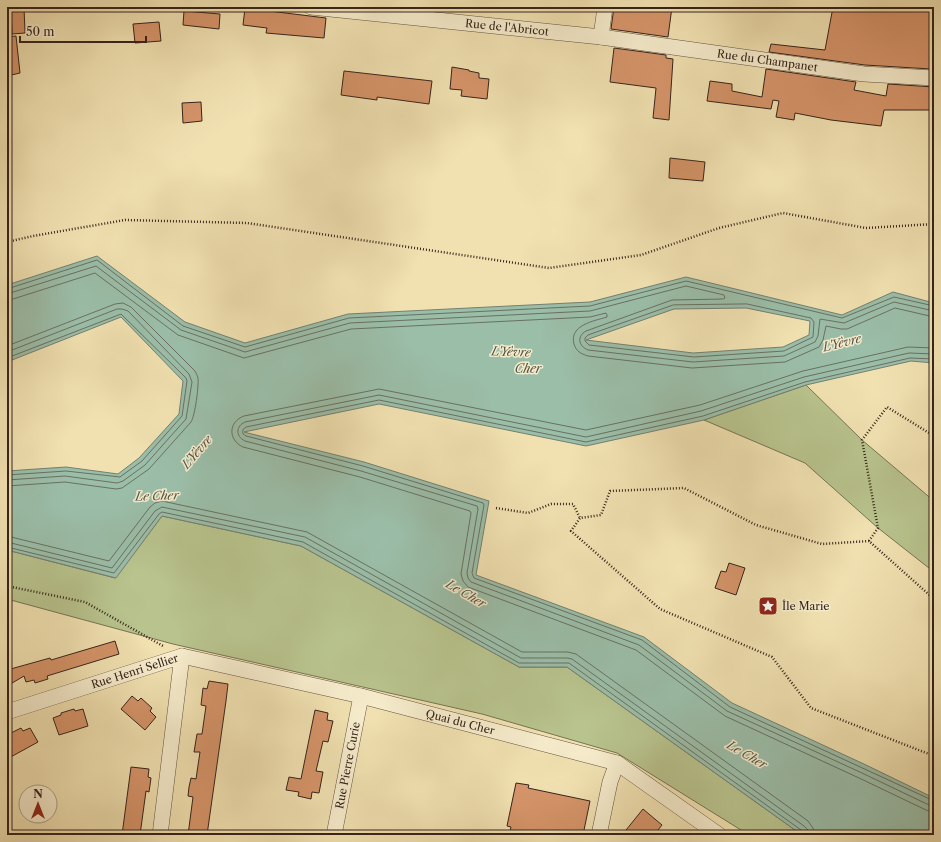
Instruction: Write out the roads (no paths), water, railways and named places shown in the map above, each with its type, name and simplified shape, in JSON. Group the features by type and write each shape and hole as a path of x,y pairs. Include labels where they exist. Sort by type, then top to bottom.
{"street":[{"name":"Rue de l'Abricot","path":"311,7 601,37"},
{"path":"601,37 605,7"},
{"name":"Rue du Champanet","path":"601,37 864,74 934,78"},
{"name":"Quai du Cher","path":"182,656 361,696 617,763 719,835"},
{"name":"Rue Henri Sellier","path":"7,712 182,656 160,835"},
{"name":"Rue Pierre Curie","path":"334,835 361,696"},
{"path":"599,835 610,782 617,763"}],"water":[{"name":"Cher","path":"97,256 185,322 245,343 348,314 590,302 686,277 842,315 893,292 934,303 934,363 911,361 806,385 704,420 586,446 379,404 244,432 364,462 489,501 476,575 644,637 732,703 934,798 934,835 802,835 567,667 519,667 301,546 162,516 116,578 7,550 7,471 66,467 118,474 139,458 179,414 183,381 121,317 7,362 7,285","holes":["746,308 810,321 809,335 783,347 693,353 586,340 674,309"]}],"place":[{"name":"Île Marie","path":"768,606"}],"water label":[{"name":"L'Yèvre","path":"842,343"},
{"name":"L'Yèvre","path":"511,352"},
{"name":"L'Yèvre","path":"197,452"},
{"name":"Le Cher","path":"157,496"},
{"name":"Le Cher","path":"466,594"},
{"name":"Le Cher","path":"747,755"}]}
